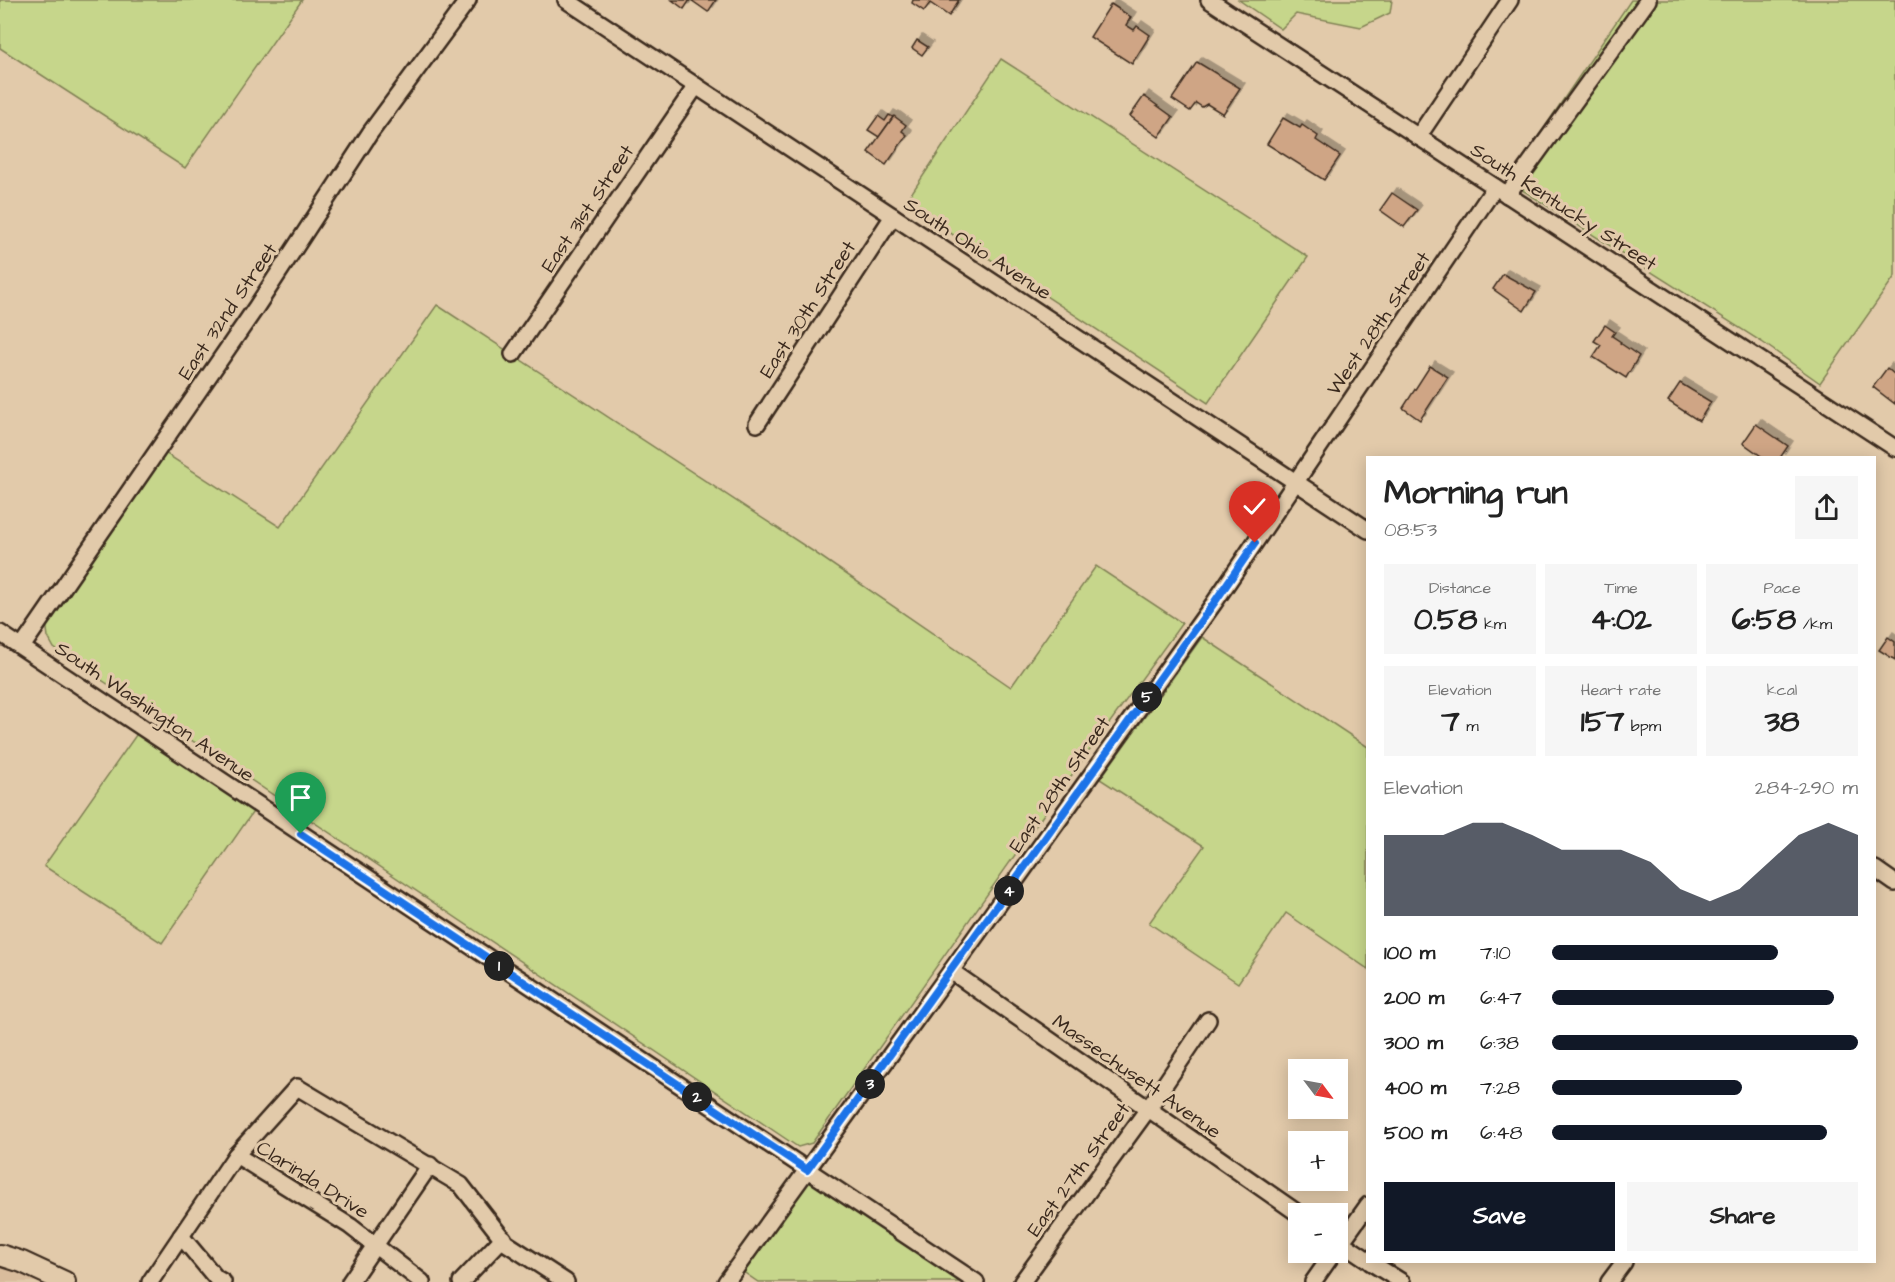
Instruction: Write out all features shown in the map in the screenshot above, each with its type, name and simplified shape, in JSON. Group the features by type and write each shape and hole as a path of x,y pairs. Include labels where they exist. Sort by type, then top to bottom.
{"main road":[{"path":"0,1255 22,1262 65,1282"}],"street":[{"name":"East 32nd Street","path":"22,647 255,309 370,133 468,0"},
{"name":"South Ohio Avenue","path":"566,0 1366,529"},
{"name":"South Kentucky Street","path":"1209,0 1895,448"},
{"path":"1418,137 1510,0"},
{"name":"West 28th Street","path":"1295,482 1501,191 1648,0"},
{"name":"East 31st Street","path":"513,354 696,86"},
{"name":"East 30th Street","path":"757,424 893,216"},
{"name":"East 28th Street","path":"726,1282 1214,603 1295,482"},
{"name":"South Washington Avenue","path":"0,633 976,1282"},
{"path":"1876,870 1895,883"},
{"name":"Massechusett Avenue","path":"951,971 1288,1206"},
{"name":"East 27th Street","path":"1022,1282 1148,1109 1208,1020"},
{"path":"236,1155 297,1087 461,1185 506,1242 566,1282"},
{"name":"Clarinda Drive","path":"150,1282 236,1155 350,1226 422,1282"},
{"path":"350,1282 430,1165"},
{"path":"1348,1232 1366,1208"},
{"path":"181,1236 216,1278 222,1282"},
{"path":"461,1282 503,1238"},
{"path":"1348,1250 1366,1259"},
{"path":"1313,1282 1326,1263"},
{"path":"1372,1263 1402,1282"},
{"path":"1609,1282 1623,1263"}],"shaded area":[{"path":"0,1256 57,1282 0,1282"}],"green space":[{"path":"0,0 302,0 185,168 0,48"},
{"path":"1239,0 1392,0 1390,13 1361,27 1296,14 1281,29"},
{"path":"1631,0 1895,0 1895,276 1820,383 1762,342 1508,181"},
{"path":"1001,59 1308,257 1208,403 905,203"},
{"path":"437,305 814,552 1011,687 1096,566 1182,623 1058,794 812,1143 798,1147 54,648 48,637 46,621 162,451 280,527"},
{"path":"1202,637 1366,746 1366,968 1286,913 1238,983 1149,923 1204,846 1100,779"},
{"path":"141,728 257,806 162,943 44,866"},
{"path":"806,1182 819,1183 969,1282 758,1282 742,1271"}],"building":[{"path":"672,0 690,0 684,9"},
{"path":"691,0 716,0 708,12"},
{"path":"913,0 959,0 949,16 930,3 924,11 912,3"},
{"path":"1111,4 1131,17 1126,25 1134,30 1137,26 1150,35 1132,64 1090,37"},
{"path":"917,40 928,47 922,55 912,48"},
{"path":"1197,62 1240,88 1223,114 1207,104 1202,107 1196,103 1190,111 1172,99"},
{"path":"1144,96 1173,117 1159,137 1130,116"},
{"path":"889,115 893,117 879,137 868,130 878,116 885,121"},
{"path":"894,116 906,125 902,131 907,135 886,165 868,152"},
{"path":"1283,118 1300,128 1302,125 1318,136 1316,140 1340,156 1324,180 1267,144"},
{"path":"1392,193 1417,210 1404,227 1380,210"},
{"path":"1503,274 1536,292 1524,311 1493,289"},
{"path":"1605,325 1615,332 1612,336 1639,356 1626,378 1593,357 1601,345 1594,341"},
{"path":"1430,366 1448,377 1420,420 1403,408"},
{"path":"1887,368 1895,375 1895,404 1873,387"},
{"path":"1680,383 1711,402 1699,421 1668,401"},
{"path":"1756,424 1788,446 1781,456 1761,456 1743,443"},
{"path":"1888,637 1895,642 1895,660 1879,650"}],"route":[{"path":"301,834 807,1170 1255,543"}]}
